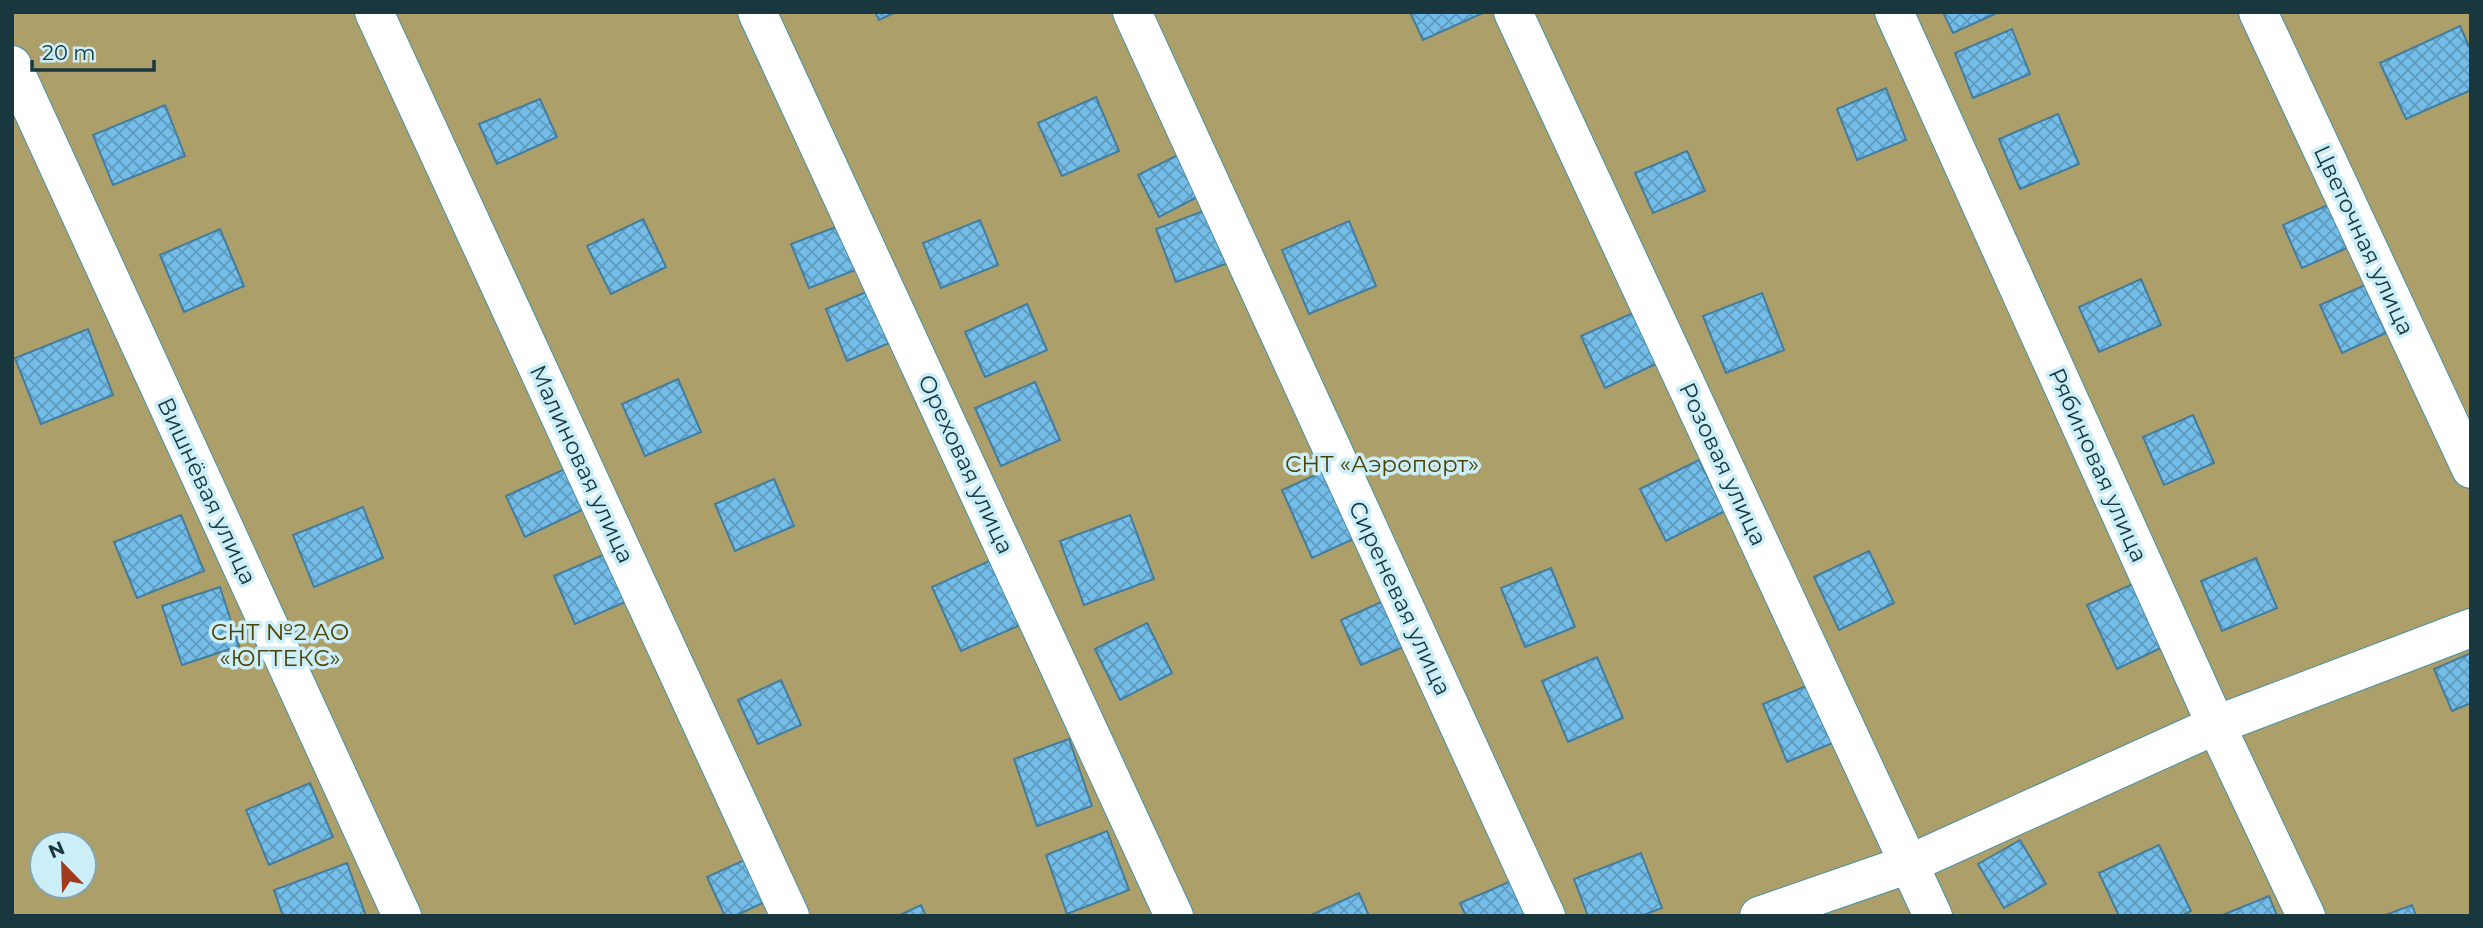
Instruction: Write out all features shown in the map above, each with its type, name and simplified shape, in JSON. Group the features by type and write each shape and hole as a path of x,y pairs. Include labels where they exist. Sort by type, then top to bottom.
{"street":[{"name":"Малиновая улица","path":"374,12 790,916"},
{"name":"Ореховая улица","path":"757,12 1174,916"},
{"name":"Сиреневая улица","path":"1132,12 1546,916"},
{"name":"Розовая улица","path":"1513,12 1933,916"},
{"name":"Рябиновая улица","path":"1894,12 2216,724 2306,916"},
{"name":"Цветочная улица","path":"2258,12 2471,469"},
{"name":"Вишнёвая улица","path":"12,65 402,916"},
{"path":"1759,916 1909,864 2216,724 2471,628"}],"green space":[{"name":"СНТ «Аэропорт»","path":"12,12 2471,12 2471,916 12,916"}],"building":[{"path":"875,12 896,12 879,20"},
{"path":"1410,12 1482,12 1483,13 1423,40"},
{"path":"1943,12 1999,12 1953,33"},
{"path":"2460,26 2471,51 2471,90 2406,119 2380,63"},
{"path":"2012,29 2030,74 1973,98 1955,53"},
{"path":"1886,88 1906,140 1857,160 1837,109"},
{"path":"1096,97 1119,151 1062,176 1038,123"},
{"path":"540,99 557,137 497,164 479,124"},
{"path":"165,105 185,156 113,185 93,135"},
{"path":"2058,114 2079,164 2020,189 1999,139"},
{"path":"1687,151 1705,191 1653,213 1635,173"},
{"path":"1184,152 1205,193 1159,217 1138,175"},
{"path":"2330,204 2349,247 2302,268 2283,225"},
{"path":"1211,208 1231,262 1176,282 1156,229"},
{"path":"643,219 666,267 611,294 587,246"},
{"path":"980,220 998,265 941,288 923,243"},
{"path":"1349,221 1376,286 1309,314 1282,250"},
{"path":"841,225 858,269 809,288 791,244"},
{"path":"220,229 244,286 184,312 160,255"},
{"path":"2141,279 2161,325 2099,352 2079,307"},
{"path":"2365,285 2386,333 2342,353 2320,305"},
{"path":"873,289 894,341 847,361 826,309"},
{"path":"1762,293 1784,350 1726,373 1703,316"},
{"path":"1027,304 1047,350 985,377 965,332"},
{"path":"1635,312 1658,363 1605,388 1581,336"},
{"path":"88,329 113,395 41,424 15,358"},
{"path":"678,379 701,432 645,456 622,404"},
{"path":"1035,382 1060,440 1001,466 975,408"},
{"path":"2193,415 2214,463 2164,485 2143,437"},
{"path":"1699,460 1725,511 1666,541 1640,489"},
{"path":"567,468 586,508 525,537 506,496"},
{"path":"1329,469 1360,536 1312,558 1282,490"},
{"path":"774,479 794,526 735,551 715,504"},
{"path":"363,507 383,558 314,587 293,535"},
{"path":"181,515 204,571 137,598 114,542"},
{"path":"1130,515 1154,579 1084,605 1060,541"},
{"path":"1869,551 1894,603 1839,630 1814,577"},
{"path":"610,552 630,600 575,624 554,576"},
{"path":"998,557 1027,622 961,651 932,587"},
{"path":"2256,558 2277,608 2222,631 2201,581"},
{"path":"1551,568 1575,627 1525,647 1501,588"},
{"path":"2139,581 2169,644 2117,669 2087,605"},
{"path":"220,587 239,646 182,665 162,606"},
{"path":"1388,599 1408,645 1361,665 1341,620"},
{"path":"1147,623 1172,673 1120,700 1095,649"},
{"path":"2471,653 2471,703 2452,711 2434,669"},
{"path":"1597,657 1623,718 1568,742 1542,681"},
{"path":"781,680 801,725 758,744 738,700"},
{"path":"1811,684 1835,742 1787,762 1763,704"},
{"path":"1069,739 1092,806 1037,826 1014,759"},
{"path":"310,783 333,837 269,865 246,810"},
{"path":"1107,831 1129,890 1067,914 1046,855"},
{"path":"2020,840 2046,884 2004,908 1978,864"},
{"path":"2159,845 2191,911 2181,916 2119,916 2099,873"},
{"path":"1641,853 1662,908 1641,916 1588,916 1574,879"},
{"path":"749,858 769,900 735,916 725,916 707,877"},
{"path":"347,863 366,916 283,916 274,890"},
{"path":"1516,879 1532,916 1466,916 1460,903"},
{"path":"1359,893 1369,916 1309,916"},
{"path":"2269,896 2277,916 2220,916"},
{"path":"921,905 926,916 898,916"},
{"path":"2412,905 2416,916 2383,916"}],"park label":[{"name":"СНТ №2 АО «ЮГТЕКС»","path":"280,645"}]}
